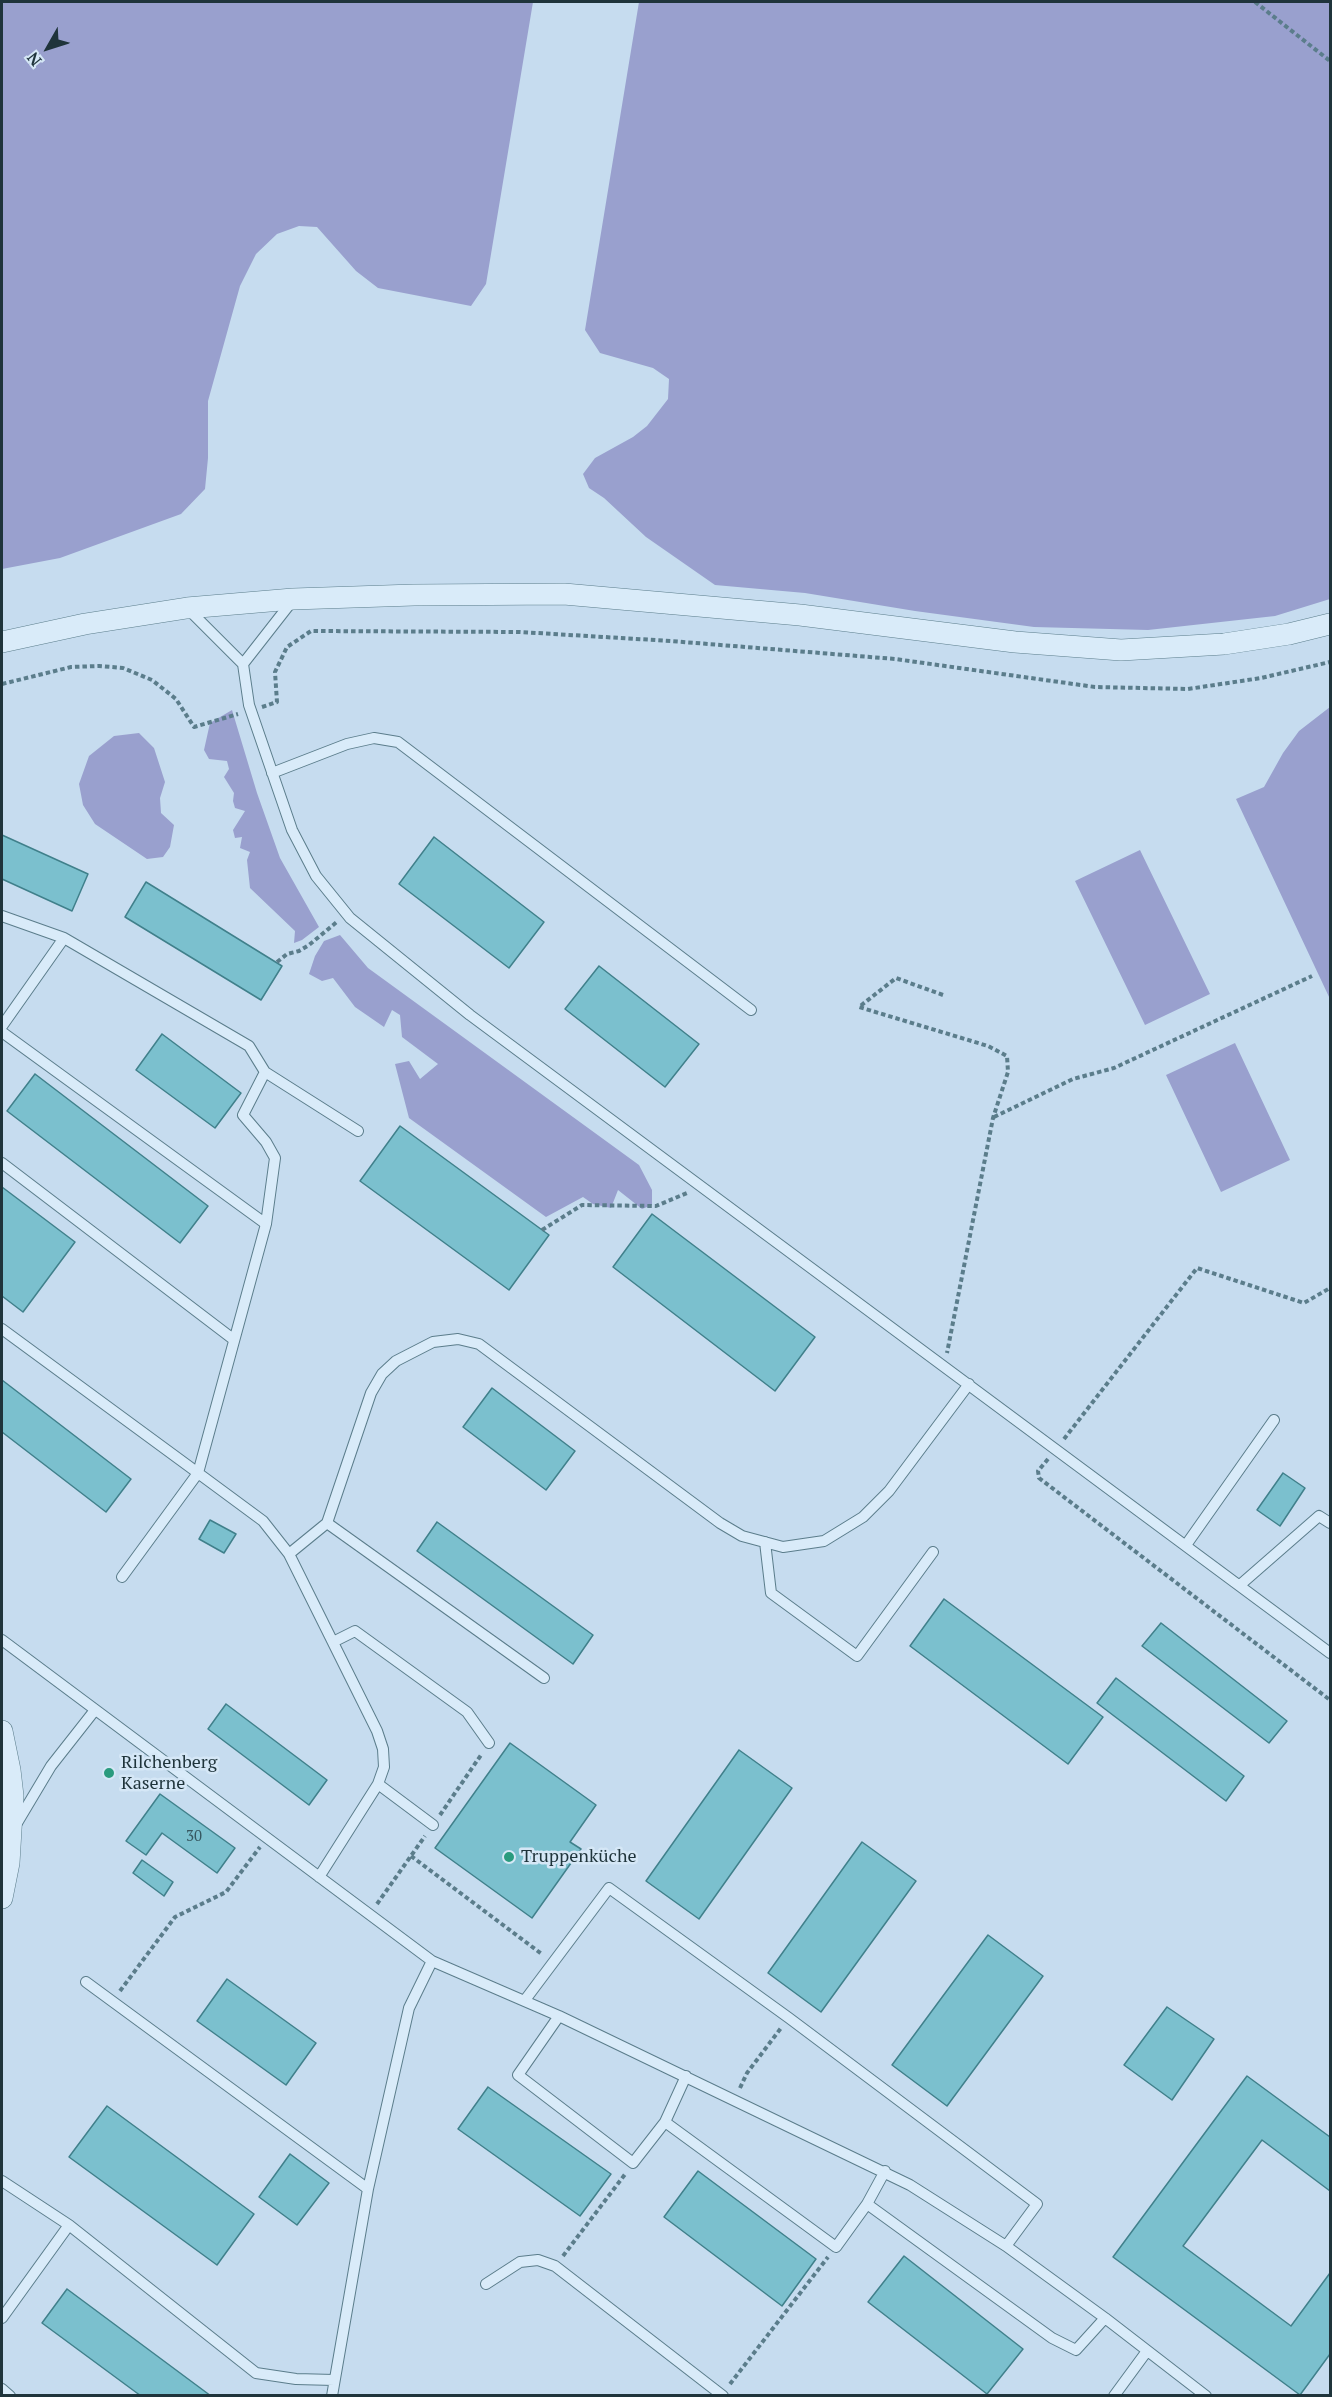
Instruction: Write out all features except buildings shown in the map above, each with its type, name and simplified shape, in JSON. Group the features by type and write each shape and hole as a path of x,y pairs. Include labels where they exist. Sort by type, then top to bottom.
{"street":[{"path":"2,642 85,624 187,608 293,599 414,595 564,594 811,616 1025,643 1121,650 1224,644 1288,634 1330,624"},
{"path":"2,1731 13,1796 9,1863 2,1898"}],"lane":[{"path":"243,664 293,599"},
{"path":"187,608 243,664 250,711 292,830 316,876 347,914 470,1015 1330,1653"},
{"path":"272,773 347,744 374,738 398,742 751,1010"},
{"path":"2,916 64,938 249,1046 265,1072 358,1131"},
{"path":"2,1026 64,938"},
{"path":"2,1032 266,1224"},
{"path":"122,1578 198,1473 266,1224 275,1158 266,1142 243,1115 265,1072"},
{"path":"2,1163 233,1339"},
{"path":"2,1329 263,1521 289,1554 377,1731 383,1749 384,1767 378,1784 319,1877"},
{"path":"289,1554 327,1523 371,1393 382,1374 396,1360 415,1349 434,1342 458,1339 479,1344 720,1523 742,1536 783,1547 824,1541 862,1516 889,1491 969,1384"},
{"path":"1186,1545 1274,1420"},
{"path":"1240,1585 1319,1516 1330,1523"},
{"path":"327,1523 543,1678"},
{"path":"765,1542 771,1593 857,1656 933,1552"},
{"path":"333,1642 355,1631 467,1712 489,1743"},
{"path":"2,1641 432,1961 560,2016 734,2101 885,2171 949,2208 1006,2246 1105,2318 1206,2396"},
{"path":"11,1833 51,1766 95,1710"},
{"path":"378,1784 433,1825"},
{"path":"525,2000 609,1888 789,2018 1037,2204 1006,2246"},
{"path":"332,2396 368,2189 409,2008 432,1961"},
{"path":"86,1982 368,2189"},
{"path":"560,2016 519,2075 633,2163 665,2122 686,2076"},
{"path":"665,2122 836,2247 867,2204 885,2171"},
{"path":"2,2181 69,2225 256,2373 296,2379 334,2380"},
{"path":"867,2204 1052,2338 1076,2350 1105,2318"},
{"path":"2,2318 69,2225"},
{"path":"486,2284 520,2262 538,2260 555,2266 722,2395"},
{"path":"1114,2396 1147,2351"},
{"path":"2,2389 10,2396"}],"path":[{"path":"1255,2 1330,61"},
{"path":"2,684 71,667 123,668 152,680 176,699 194,727 277,702 275,672 287,647 311,632 520,632 671,641 895,659 1095,687 1188,689 1261,678 1330,662"},
{"path":"277,962 287,954 309,945 347,914"},
{"path":"993,1118 1073,1079 1114,1068 1312,976"},
{"path":"944,995 896,978 859,1007 988,1046 1007,1056 1008,1072 993,1118 945,1366"},
{"path":"542,1230 582,1205 656,1206 702,1187"},
{"path":"1330,1288 1304,1303 1197,1268 1038,1471 1039,1478 1330,1700"},
{"path":"112,2001 175,1917 226,1892 266,1838"},
{"path":"411,1856 554,1963"},
{"path":"734,2101 747,2073 789,2018"},
{"path":"555,2266 633,2163"},
{"path":"722,2395 836,2247"}],"shaded area":[{"path":"2,2 533,2 486,284 471,306 378,288 356,271 317,227 299,226 277,234 256,254 240,286 208,401 208,458 205,489 181,514 60,558 2,569"},
{"path":"639,2 1330,2 1330,599 1275,616 1148,630 1034,627 805,593 715,585 646,537 604,498 589,488 583,474 595,458 633,437 647,426 668,399 669,379 653,368 600,353 585,330"},
{"path":"1330,707 1330,999 1236,799 1264,787 1283,753 1299,731"},
{"path":"232,710 257,793 280,858 319,927 294,943 295,931 250,888 247,860 250,852 240,848 242,837 235,838 233,830 245,811 235,808 234,793 224,777 229,769 227,761 209,759 204,750 210,723"},
{"path":"139,733 154,748 165,782 160,798 161,813 174,825 170,847 163,857 147,859 95,824 83,805 79,784 89,756 114,736"},
{"path":"1140,850 1210,994 1145,1025 1075,881"},
{"path":"340,935 368,968 639,1165 652,1190 652,1205 642,1209 618,1190 611,1208 593,1204 583,1197 546,1217 409,1118 395,1064 409,1061 420,1079 438,1064 402,1037 400,1015 392,1010 384,1027 355,1007 333,978 322,981 309,974 315,956 324,941"},
{"path":"1235,1043 1290,1160 1221,1192 1166,1075"}],"place":[{"name":"Rilchenberg Kaserne","path":"109,1773"},
{"name":"Truppenküche","path":"509,1857"}]}
